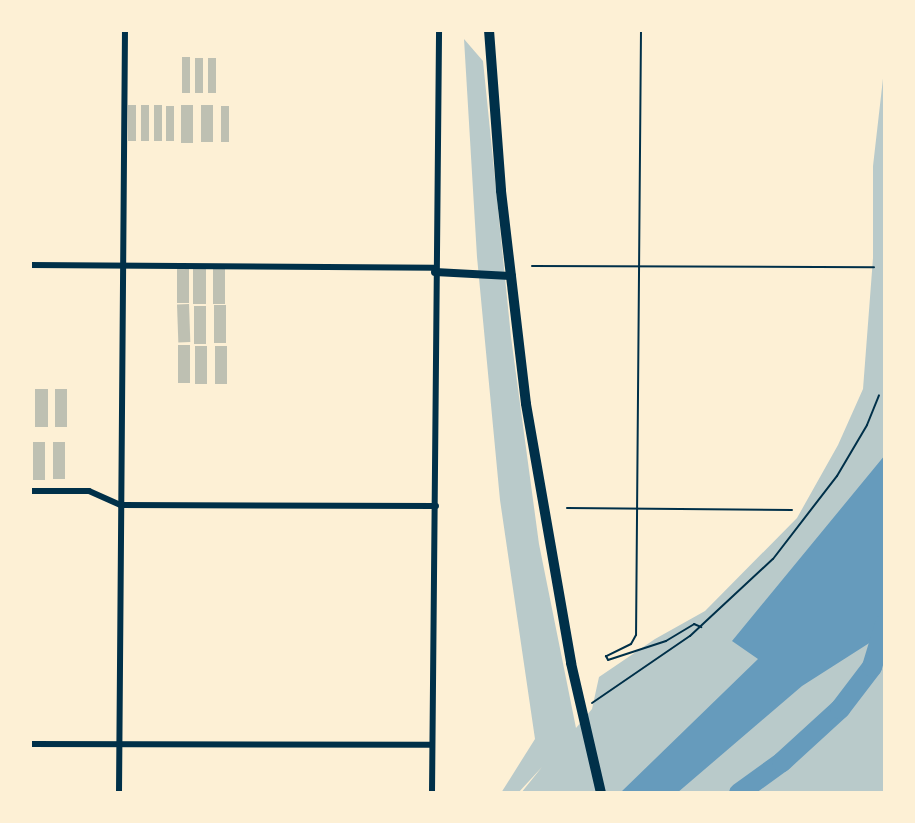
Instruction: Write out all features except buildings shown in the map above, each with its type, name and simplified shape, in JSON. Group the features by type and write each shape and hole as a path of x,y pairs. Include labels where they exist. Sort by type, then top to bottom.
{"highway":[{"path":"489,30 501,191 526,404 543,509 601,793"}],"street":[{"path":"119,793 125,30"},
{"path":"432,793 439,30"},
{"path":"30,265 435,270 512,276"},
{"path":"30,491 89,491 121,505 436,506"},
{"path":"30,744 432,745"}],"path":[{"path":"641,30 636,635 631,644 606,656 608,660 666,641 694,624 701,627"},
{"path":"532,266 874,267"},
{"path":"582,711 701,627 773,559 837,476 867,425 879,395"},
{"path":"567,508 792,510"}],"shaded area":[{"path":"464,39 483,61 511,337 539,544 576,728 592,709 599,677 655,639 705,611 797,518 838,445 863,389 873,258 873,166 885,61 885,793 521,793 542,767 518,793 501,793 535,739 500,500 477,257"}],"water":[{"path":"885,455 885,633 802,686 677,793 620,793 758,659 732,641"}],"waterway":[{"path":"739,793 782,762 840,709 872,667 885,624"}]}
